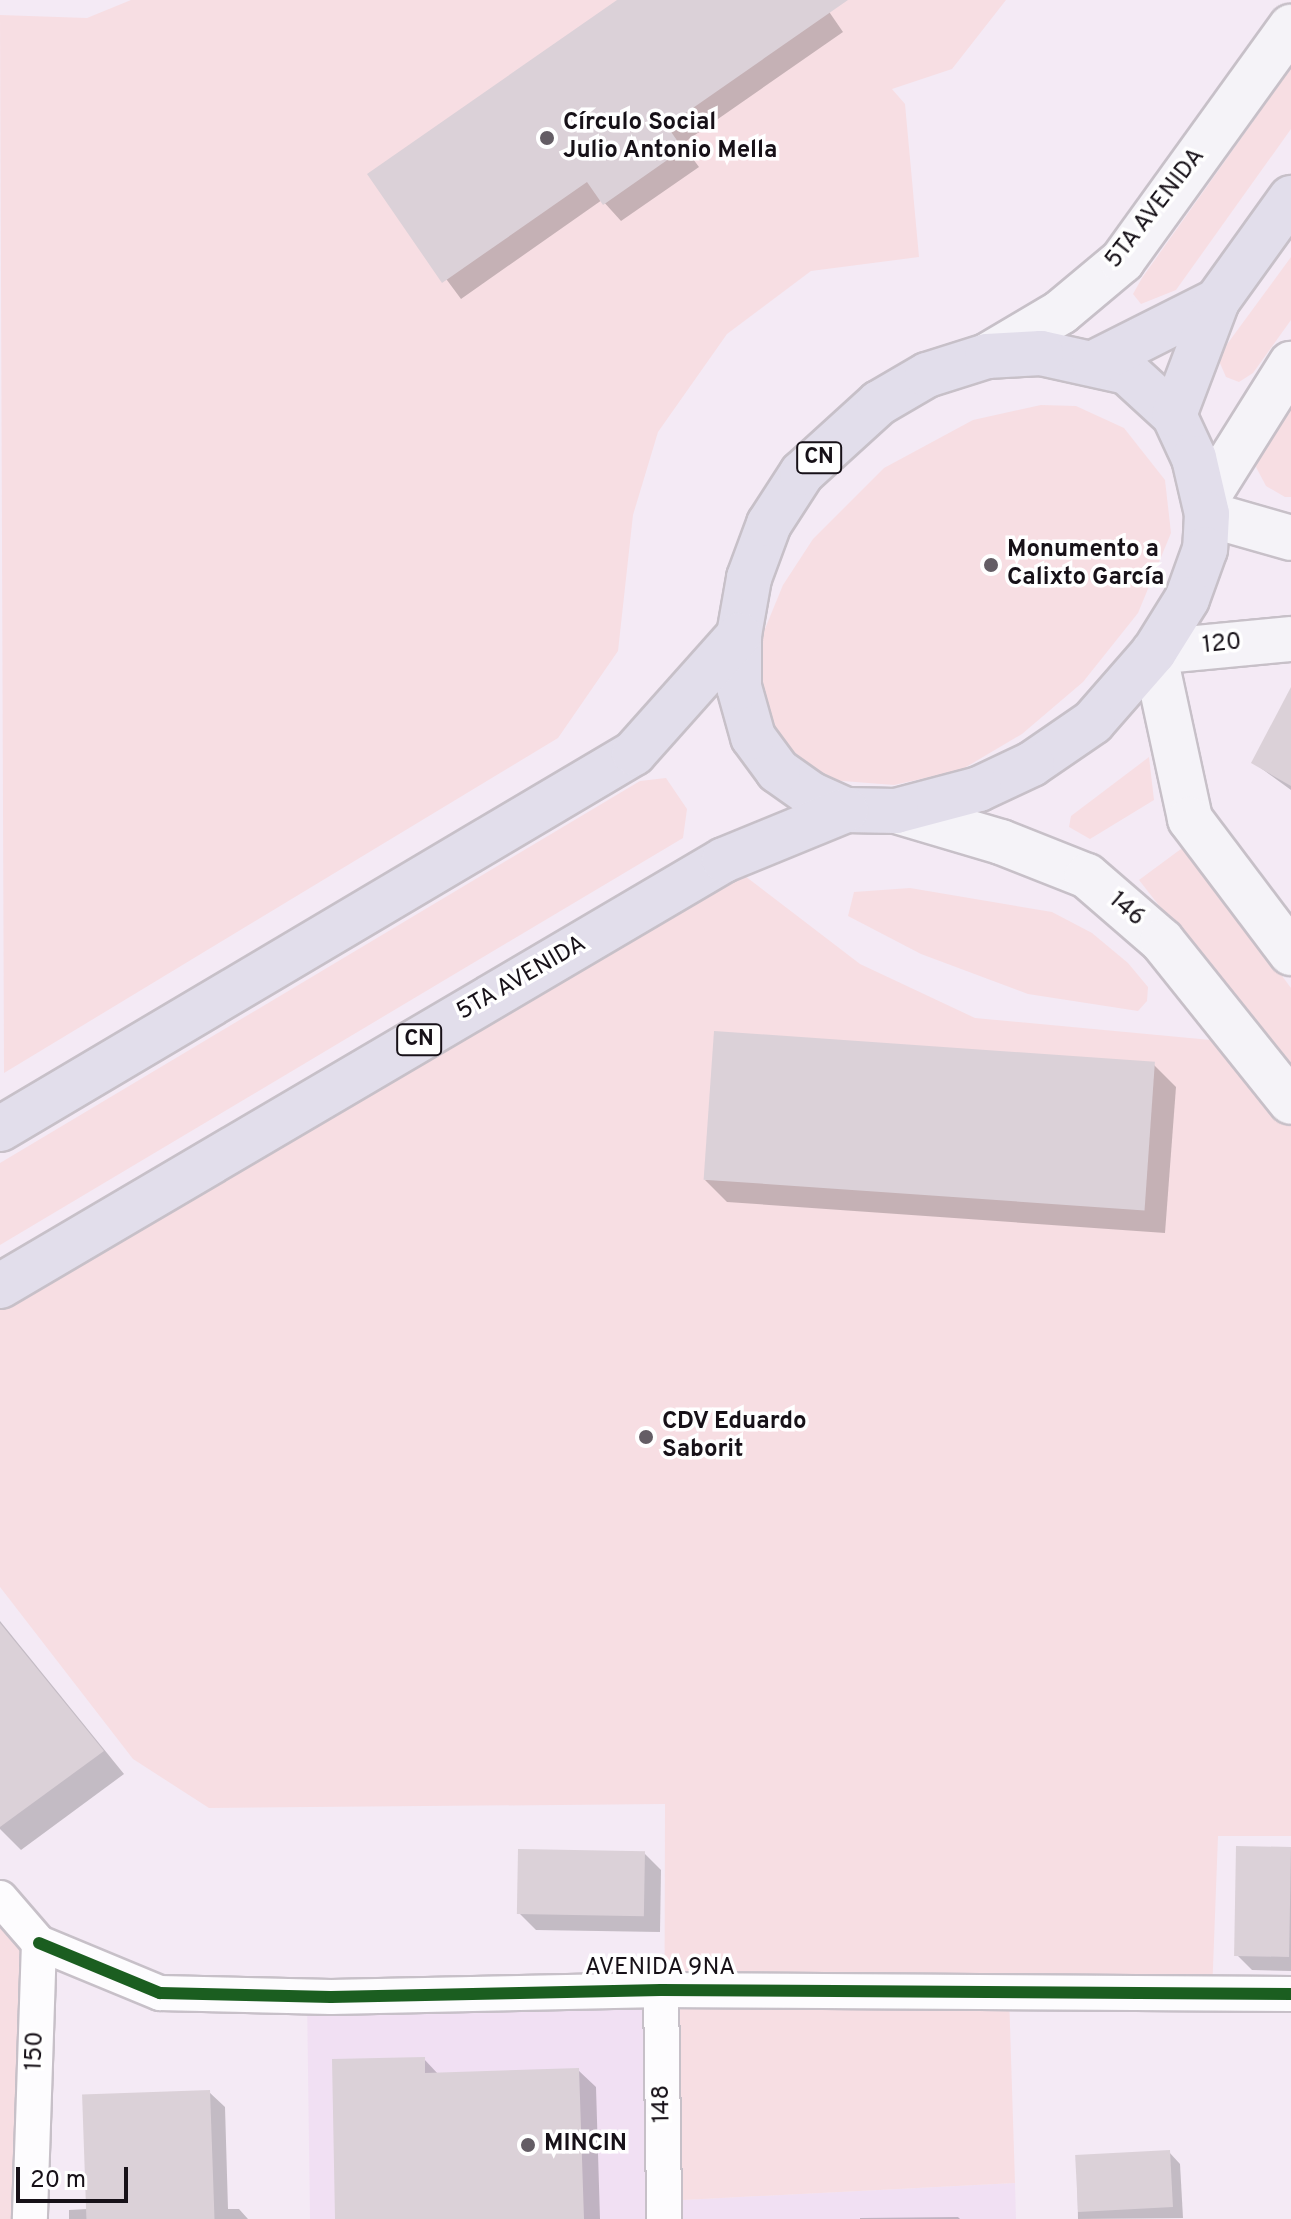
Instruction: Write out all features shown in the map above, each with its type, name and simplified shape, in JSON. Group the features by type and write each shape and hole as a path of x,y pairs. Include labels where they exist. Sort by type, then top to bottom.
{"highway":[{"path":"1174,415 1217,301 1291,198"},
{"path":"1094,363 1217,301"},
{"name":"CN","path":"1041,353 1094,363 1127,372 1174,415 1194,458 1206,507 1205,549 1187,599 1154,652 1093,722 1032,764 979,789 896,811 846,810 812,795 778,771 753,737 739,687 739,635 749,578 764,537 802,473 879,403 927,375 987,356 1041,353"},
{"path":"0,1129 634,753 739,635"},
{"name":"5TA AVENIDA","path":"0,1286 724,860 846,810"}],"main road":[{"name":"5TA AVENIDA","path":"987,356 1061,312 1122,261 1291,27"},
{"path":"1291,364 1206,507 1291,538"},
{"name":"120","path":"1154,652 1291,639"},
{"path":"1154,652 1190,819 1291,953"},
{"name":"146","path":"896,811 1001,842 1087,876 1162,941 1291,1102"}],"street":[{"path":"0,1898 39,1943"},
{"name":"AVENIDA 9NA","path":"39,1943 160,1993 331,1997 661,1990 1291,1994"},
{"name":"150","path":"30,2219 39,1943"},
{"name":"148","path":"661,1990 664,2219"}],"shaded area":[{"path":"131,0 1006,0 952,69 892,89 905,104 919,257 811,271 727,334 658,432 633,515 618,651 558,738 4,1073 0,15 87,18"},
{"path":"1291,68 1291,129 1176,290 1141,304 1133,294 1142,278"},
{"path":"1291,257 1291,320 1253,373 1239,382 1226,377 1219,361 1225,347"},
{"path":"1291,404 1291,497 1285,497 1266,486 1256,467 1265,437"},
{"path":"1041,405 1076,406 1124,428 1165,480 1171,533 1138,613 1083,682 1022,734 961,770 894,785 830,780 786,746 762,707 757,673 762,636 783,585 813,539 884,468 973,420"},
{"path":"1149,757 1154,800 1090,839 1069,827 1071,816"},
{"path":"666,778 687,809 683,838 0,1245 0,1163 640,781"},
{"path":"1185,846 1291,988 1291,1074 1139,880"},
{"name":"CDV Eduardo Saborit","path":"724,860 860,964 975,1018 1243,1043 1291,1102 1291,1836 1218,1836 1212,1994 1009,1994 1015,2183 664,2201 665,1804 209,1808 133,1759 0,1587 0,1286"},
{"path":"910,888 1052,912 1092,933 1128,963 1148,987 1147,1001 1138,1011 1028,994 921,954 848,916 854,892"},
{"path":"0,1898 39,1943 30,2219 0,2219"},
{"path":"661,1990 664,2201 1015,2183 1016,2219 310,2219 307,1997"}],"building":[{"name":"Círculo Social Julio Antonio Mella","path":"617,0 848,0 667,126 683,149 603,205 587,182 442,283 367,174"},
{"path":"1291,687 1291,786 1251,763"},
{"path":"714,1031 1155,1062 1145,1210 704,1180"},
{"path":"0,1623 104,1751 0,1827"},
{"path":"1236,1846 1291,1847 1289,1957 1234,1956"},
{"path":"518,1849 645,1851 644,1916 517,1914"},
{"path":"425,2057 425,2073 579,2068 584,2219 335,2219 332,2059"},
{"path":"210,2090 215,2219 86,2219 82,2094"},
{"path":"1170,2150 1173,2207 1078,2212 1075,2155"}],"cycle path":[{"path":"39,1943 160,1993 331,1997 661,1990 1291,1994"}],"place":[{"name":"Círculo Social Julio Antonio Mella","path":"547,138"},
{"name":"Monumento a Calixto García","path":"991,565"},
{"name":"CDV Eduardo Saborit","path":"646,1437"},
{"name":"MINCIN","path":"528,2145"}]}
